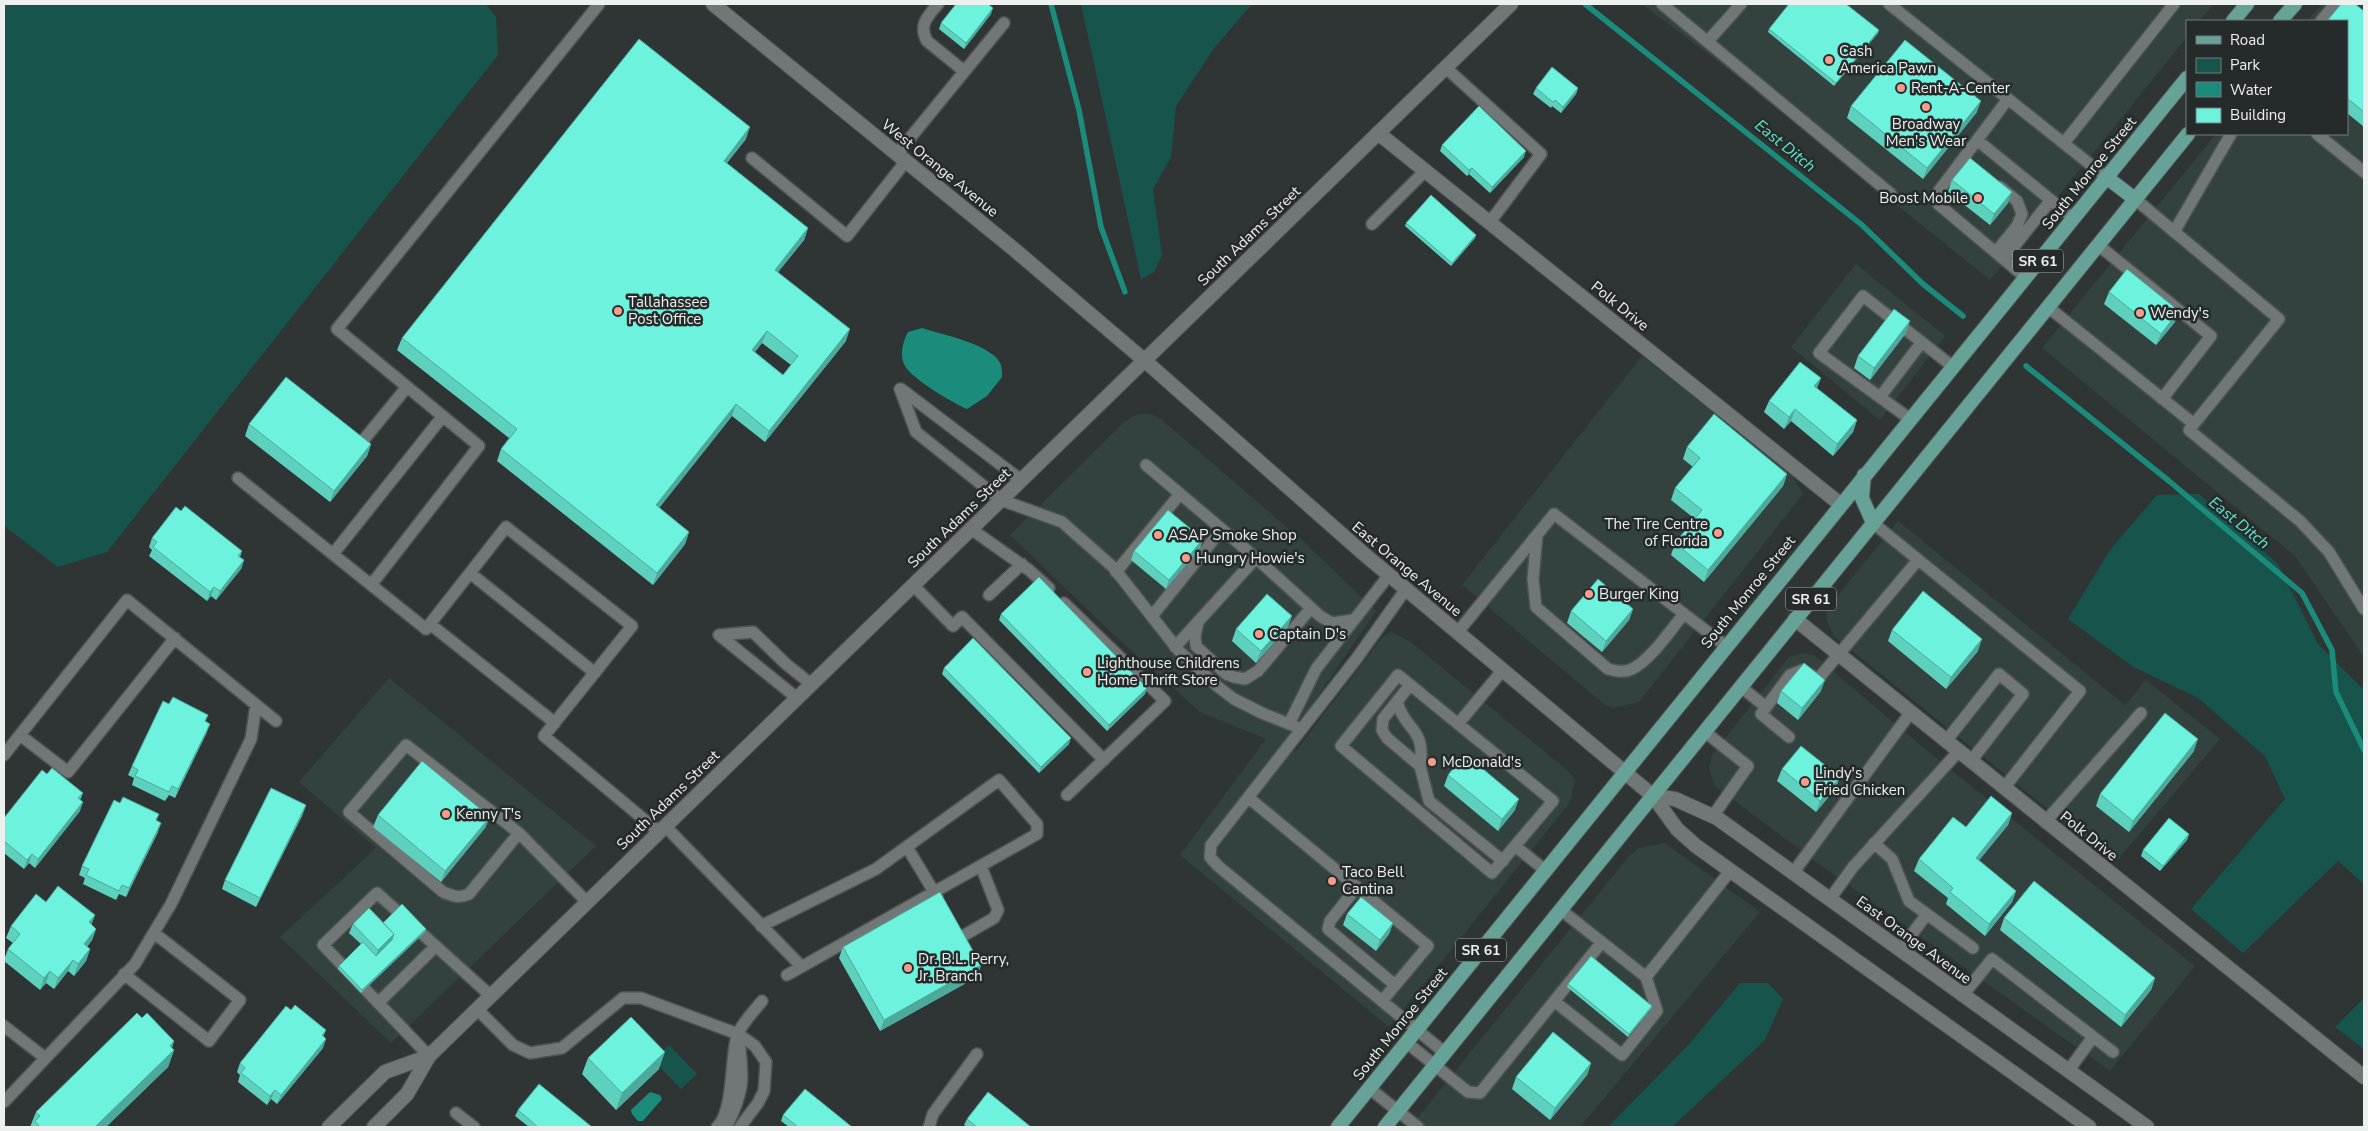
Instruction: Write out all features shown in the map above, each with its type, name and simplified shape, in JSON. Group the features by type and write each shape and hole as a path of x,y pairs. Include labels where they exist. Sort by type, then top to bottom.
{"main road":[{"name":"West Orange Avenue","path":"713,4 902,157 1144,360"},
{"name":"South Adams Street","path":"374,1127 407,1094 429,1056 476,1009 1511,4"},
{"path":"2234,20 2247,4"},
{"path":"2281,20 2295,4"},
{"name":"South Monroe Street","path":"1338,1127 1840,504 2186,79"},
{"name":"Polk Drive","path":"1378,133 1840,504"},
{"name":"SR 61","path":"1385,1127 2187,135"},
{"path":"2106,177 2135,199"},
{"name":"East Orange Avenue","path":"1144,360 1196,408 1406,590 1653,796 1677,829 1696,846 2089,1127"},
{"path":"1864,475 1862,498 1873,523"},
{"name":"Polk Drive","path":"1795,619 2364,1077"},
{"name":"East Orange Avenue","path":"1653,796 1675,799 1713,816 2147,1127"},
{"name":"South Adams Street","path":"329,1127 385,1072 429,1056"}],"lane":[{"path":"371,585 479,446 336,329 599,4"},
{"path":"938,4 924,21 922,28 924,35 928,41 964,72"},
{"path":"1662,4 1891,194"},
{"path":"1708,41 1741,4"},
{"path":"1889,4 2106,177"},
{"path":"2064,143 2174,4"},
{"path":"2322,20 2335,4"},
{"path":"752,158 847,236 964,72 1004,23"},
{"path":"1446,68 1541,154 1490,222"},
{"path":"2008,99 1977,140 1967,161 1938,192 1938,204 2025,277"},
{"path":"2174,232 2230,135"},
{"path":"2318,135 2364,172"},
{"path":"1977,140 2073,218"},
{"path":"1372,224 1426,171"},
{"path":"1994,182 2017,201 2022,214 2000,256"},
{"path":"2135,199 2279,319 2189,430 2300,521 2323,546 2363,604"},
{"path":"2000,256 2051,200"},
{"path":"2098,245 2211,336 2162,399"},
{"path":"1910,419 1819,353 1863,296 1952,366"},
{"path":"2048,307 2194,424"},
{"path":"1880,397 1922,342"},
{"path":"361,443 407,387"},
{"path":"1021,480 900,389 916,432 1001,500 1062,522 1116,572 1176,647 1217,686 1234,699 1302,729"},
{"path":"333,554 443,416"},
{"path":"1146,466 1256,558 1320,616 1332,623 1353,620"},
{"path":"238,478 371,585 555,723"},
{"path":"1116,572 1180,494"},
{"path":"1457,633 1554,514 1726,646"},
{"path":"1873,523 2080,691 2004,788"},
{"path":"428,627 506,528 632,626 544,736 662,829 800,966"},
{"path":"971,529 1022,564 1165,702 1068,796"},
{"path":"1152,616 1222,529"},
{"path":"1538,534 1533,579 1536,607 1608,669 1622,672 1644,662 1684,614"},
{"path":"1176,647 1256,558"},
{"path":"1789,737 1761,714 1766,707 1790,675 1802,670 1818,679 1918,560"},
{"path":"989,595 1022,564"},
{"path":"470,573 595,673"},
{"path":"1289,724 1316,669 1389,575"},
{"path":"913,585 953,626 962,617 1104,760"},
{"path":"1406,590 1357,658 1211,846 1210,857 1218,866 1445,1053"},
{"path":"4,755 127,600 276,721"},
{"path":"1198,622 1194,636 1196,646 1226,674 1246,679 1258,671 1311,608"},
{"path":"797,698 719,635 753,632 786,664 811,684"},
{"path":"20,735 68,772 175,638"},
{"path":"1458,724 1502,670"},
{"path":"1946,741 1999,674 2023,694 1971,762"},
{"path":"1398,675 1458,724 1553,802 1492,873 1341,746 1398,675"},
{"path":"1410,685 1384,719 1382,730 1387,738 1420,766"},
{"path":"1741,687 1766,707"},
{"path":"1397,702 1401,716 1419,737 1422,754 1420,766 1429,800 1502,861"},
{"path":"4,1102 135,964 171,904 251,739 256,705"},
{"path":"1793,873 1911,712"},
{"path":"2045,822 2141,713"},
{"path":"1705,732 1748,766 1713,816"},
{"path":"519,833 469,894 463,897 454,897 443,892 349,812 406,745 519,833 587,902"},
{"path":"1830,899 1853,866 1958,751"},
{"path":"761,926 876,869 999,780 1037,824 1037,834 787,974"},
{"path":"1249,798 1428,946 1382,1001"},
{"path":"1874,843 1892,859 1909,901 1973,948"},
{"path":"1515,846 1545,870"},
{"path":"907,847 943,907"},
{"path":"961,937 994,918 998,910 981,866"},
{"path":"1646,977 1730,870"},
{"path":"1356,886 1330,921 1328,929 1395,985"},
{"path":"429,1056 323,945 378,893 491,996"},
{"path":"1554,1001 1622,1055 1657,1011 1646,977 1561,910"},
{"path":"1900,950 1927,914"},
{"path":"124,974 209,1041 240,1000 154,933"},
{"path":"1406,1042 1468,1092 1480,1093 1602,942"},
{"path":"378,1003 436,946"},
{"path":"1963,995 1992,959 2114,1052"},
{"path":"476,1009 513,1045 530,1053 562,1048 623,998 641,998 738,1034 755,1046 766,1062 764,1091 758,1103 740,1127"},
{"path":"723,1126 738,1034 762,1001"},
{"path":"4,1026 44,1058"},
{"path":"2068,1071 2093,1037"},
{"path":"929,1127 933,1114 977,1054"},
{"path":"1369,1088 1418,1127"},
{"path":"456,1113 474,1127"}],"shaded area":[{"path":"1642,4 2214,4 2200,20 2186,20 2186,38 1990,280 1725,67"},
{"path":"2322,4 2364,4 2364,657 2295,556 2042,348 2215,135 2348,135 2348,20 2308,20"},
{"path":"1856,264 1945,336 1880,420 1791,347"},
{"path":"1642,356 1791,474 1803,494 1639,702 1613,708 1605,705 1462,585"},
{"path":"1142,414 1153,415 1162,420 1303,541 1376,611 1283,747 1295,752 1382,638 1391,632 1411,642 1568,771 1575,779 1568,805 1389,1027 1180,855 1266,739 1200,712 1117,638 1010,535 1123,423 1133,416"},
{"path":"1898,521 2125,705 2146,680 2220,739 2115,863 1834,636 1827,621 1826,610"},
{"path":"1803,653 1814,655 1925,749 2195,966 2110,1071 1826,869 1715,786 1709,768 1712,755 1789,657"},
{"name":"Kenny T's","path":"389,678 596,846 391,1043 280,937 376,848 299,782"},
{"path":"1665,843 1760,912 1580,1127 1410,1127 1629,856 1639,848"}],"green space":[{"path":"4,4 486,4 496,17 498,55 107,552 58,567 4,526"},
{"path":"1081,4 1252,4 1215,47 1176,106 1171,157 1153,189 1162,255 1154,272 1141,279"},
{"path":"2199,494 2278,564 2318,644 2364,690 2364,884 2338,861 2243,953 2191,909 2285,799 2265,756 2198,698 2132,666 2068,619 2110,550 2157,495"},
{"path":"1740,983 1768,983 1783,999 1765,1040 1672,1127 1608,1127 1691,1042"},
{"path":"2364,998 2364,1049 2335,1027"},
{"path":"669,1045 697,1074 681,1089 653,1060"}],"water":[{"path":"922,328 966,341 997,358 1001,365 1002,377 987,396 967,409 933,390 909,371 902,358 903,344 908,332"},
{"path":"650,1092 660,1095 662,1099 643,1121 638,1121 631,1110"}],"building":[{"path":"956,4 988,4 993,8 966,43 941,23"},
{"name":"Cash America Pawn","path":"1789,4 1846,4 1879,30 1836,83 1769,29"},
{"path":"2341,4 2355,4 2364,11 2364,112 2348,99 2348,20 2328,20"},
{"name":"Tallahassee Post Office","path":"639,39 750,127 724,161 808,228 775,270 850,329 769,431 736,404 656,505 689,532 657,573 501,449 517,429 402,338","holes":["767,331 798,356 783,375 752,350"]},
{"path":"1905,40 1981,101 1927,168 1851,106"},
{"path":"1552,67 1578,88 1563,107 1555,100 1553,102 1536,88"},
{"path":"1479,106 1526,151 1492,187 1472,168 1469,170 1442,145"},
{"path":"1970,158 2012,192 1994,214 1952,180"},
{"path":"1431,195 1476,235 1452,263 1406,223"},
{"path":"2127,269 2179,311 2161,334 2109,292"},
{"path":"1894,309 1910,321 1874,368 1858,356"},
{"path":"1800,362 1821,378 1814,386 1857,420 1837,444 1795,409 1789,417 1769,401"},
{"path":"286,377 371,444 334,491 249,424"},
{"path":"1714,414 1787,474 1708,570 1675,543 1702,510 1675,488 1700,458 1687,447"},
{"path":"185,506 242,551 238,556 244,560 220,591 214,587 210,592 153,547 157,542 152,538 176,507 181,511"},
{"path":"1168,510 1203,539 1169,580 1134,551"},
{"name":"Lighthouse Childrens Home Thrift Store","path":"1039,577 1147,688 1109,725 1001,614"},
{"path":"1598,579 1633,609 1606,641 1571,611"},
{"path":"1923,591 1982,639 1951,677 1892,630"},
{"name":"Captain D's","path":"1267,594 1292,616 1261,651 1236,629"},
{"path":"973,638 1071,738 1041,767 944,668"},
{"path":"1804,663 1825,680 1802,708 1781,691"},
{"path":"173,697 208,715 205,721 210,724 178,789 172,786 169,792 135,776 138,770 132,766 163,701 169,704"},
{"path":"2165,713 2198,739 2133,821 2100,794"},
{"path":"1801,746 1840,777 1820,801 1782,769"},
{"path":"1465,754 1519,799 1502,819 1448,775"},
{"path":"422,761 490,817 445,871 378,815"},
{"path":"52,768 83,793 78,798 83,802 38,859 32,854 27,860 4,841 4,818 42,770 47,774"},
{"path":"271,788 306,805 260,898 225,880"},
{"path":"1991,796 2012,813 1976,858 2016,891 1989,924 1950,892 1953,888 1919,859 1953,817 1966,827"},
{"path":"123,797 159,814 156,820 161,823 129,888 122,885 119,891 86,875 89,869 82,866 114,800 120,803"},
{"path":"2169,818 2189,834 2163,866 2143,850"},
{"path":"2034,881 2155,978 2125,1015 2004,918"},
{"path":"58,886 95,915 89,922 96,929 84,944 90,949 78,964 73,960 58,978 50,971 44,978 8,949 20,934 11,926 36,894 46,902"},
{"name":"Dr. B.L. Perry, Jr. Branch","path":"940,892 981,965 884,1020 843,947"},
{"path":"1361,897 1393,923 1380,940 1347,914"},
{"path":"402,904 426,929 362,990 339,966 363,942 376,956 392,940 394,934 383,923"},
{"path":"369,908 394,934 378,950 353,924"},
{"path":"1591,956 1652,1006 1629,1034 1568,984"},
{"path":"295,1005 326,1030 322,1035 326,1039 281,1095 275,1090 270,1096 241,1073 245,1068 240,1063 286,1006 291,1010"},
{"path":"137,1013 142,1018 147,1013 174,1041 170,1046 174,1050 95,1127 40,1127 35,1121 40,1116 36,1112"},
{"path":"631,1017 665,1052 622,1093 588,1058"},
{"path":"1553,1032 1591,1063 1555,1108 1516,1077"},
{"path":"539,1084 592,1127 538,1127 518,1110"},
{"path":"805,1089 852,1127 798,1127 783,1115"},
{"path":"988,1092 1031,1127 977,1127 967,1119"}],"waterway":[{"path":"1051,4 1079,110 1101,227 1125,292"},
{"name":"East Ditch","path":"1585,4 1862,225 1923,284 1963,316"},
{"name":"East Ditch","path":"2026,366 2169,481 2302,593 2332,650 2336,692 2364,750"}],"place":[{"name":"Cash America Pawn","path":"1829,60"},
{"name":"Rent-A-Center","path":"1901,88"},
{"name":"Broadway Men's Wear","path":"1926,107"},
{"name":"Boost Mobile","path":"1978,198"},
{"name":"Tallahassee Post Office","path":"618,311"},
{"name":"Wendy's","path":"2140,313"},
{"name":"The Tire Centre of Florida","path":"1718,533"},
{"name":"ASAP Smoke Shop","path":"1158,535"},
{"name":"Hungry Howie's","path":"1186,558"},
{"name":"Burger King","path":"1589,594"},
{"name":"Captain D's","path":"1259,634"},
{"name":"Lighthouse Childrens Home Thrift Store","path":"1087,672"},
{"name":"McDonald's","path":"1432,762"},
{"name":"Lindy's Fried Chicken","path":"1805,782"},
{"name":"Kenny T's","path":"446,814"},
{"name":"Taco Bell Cantina","path":"1332,881"},
{"name":"Dr. B.L. Perry, Jr. Branch","path":"908,968"}]}
